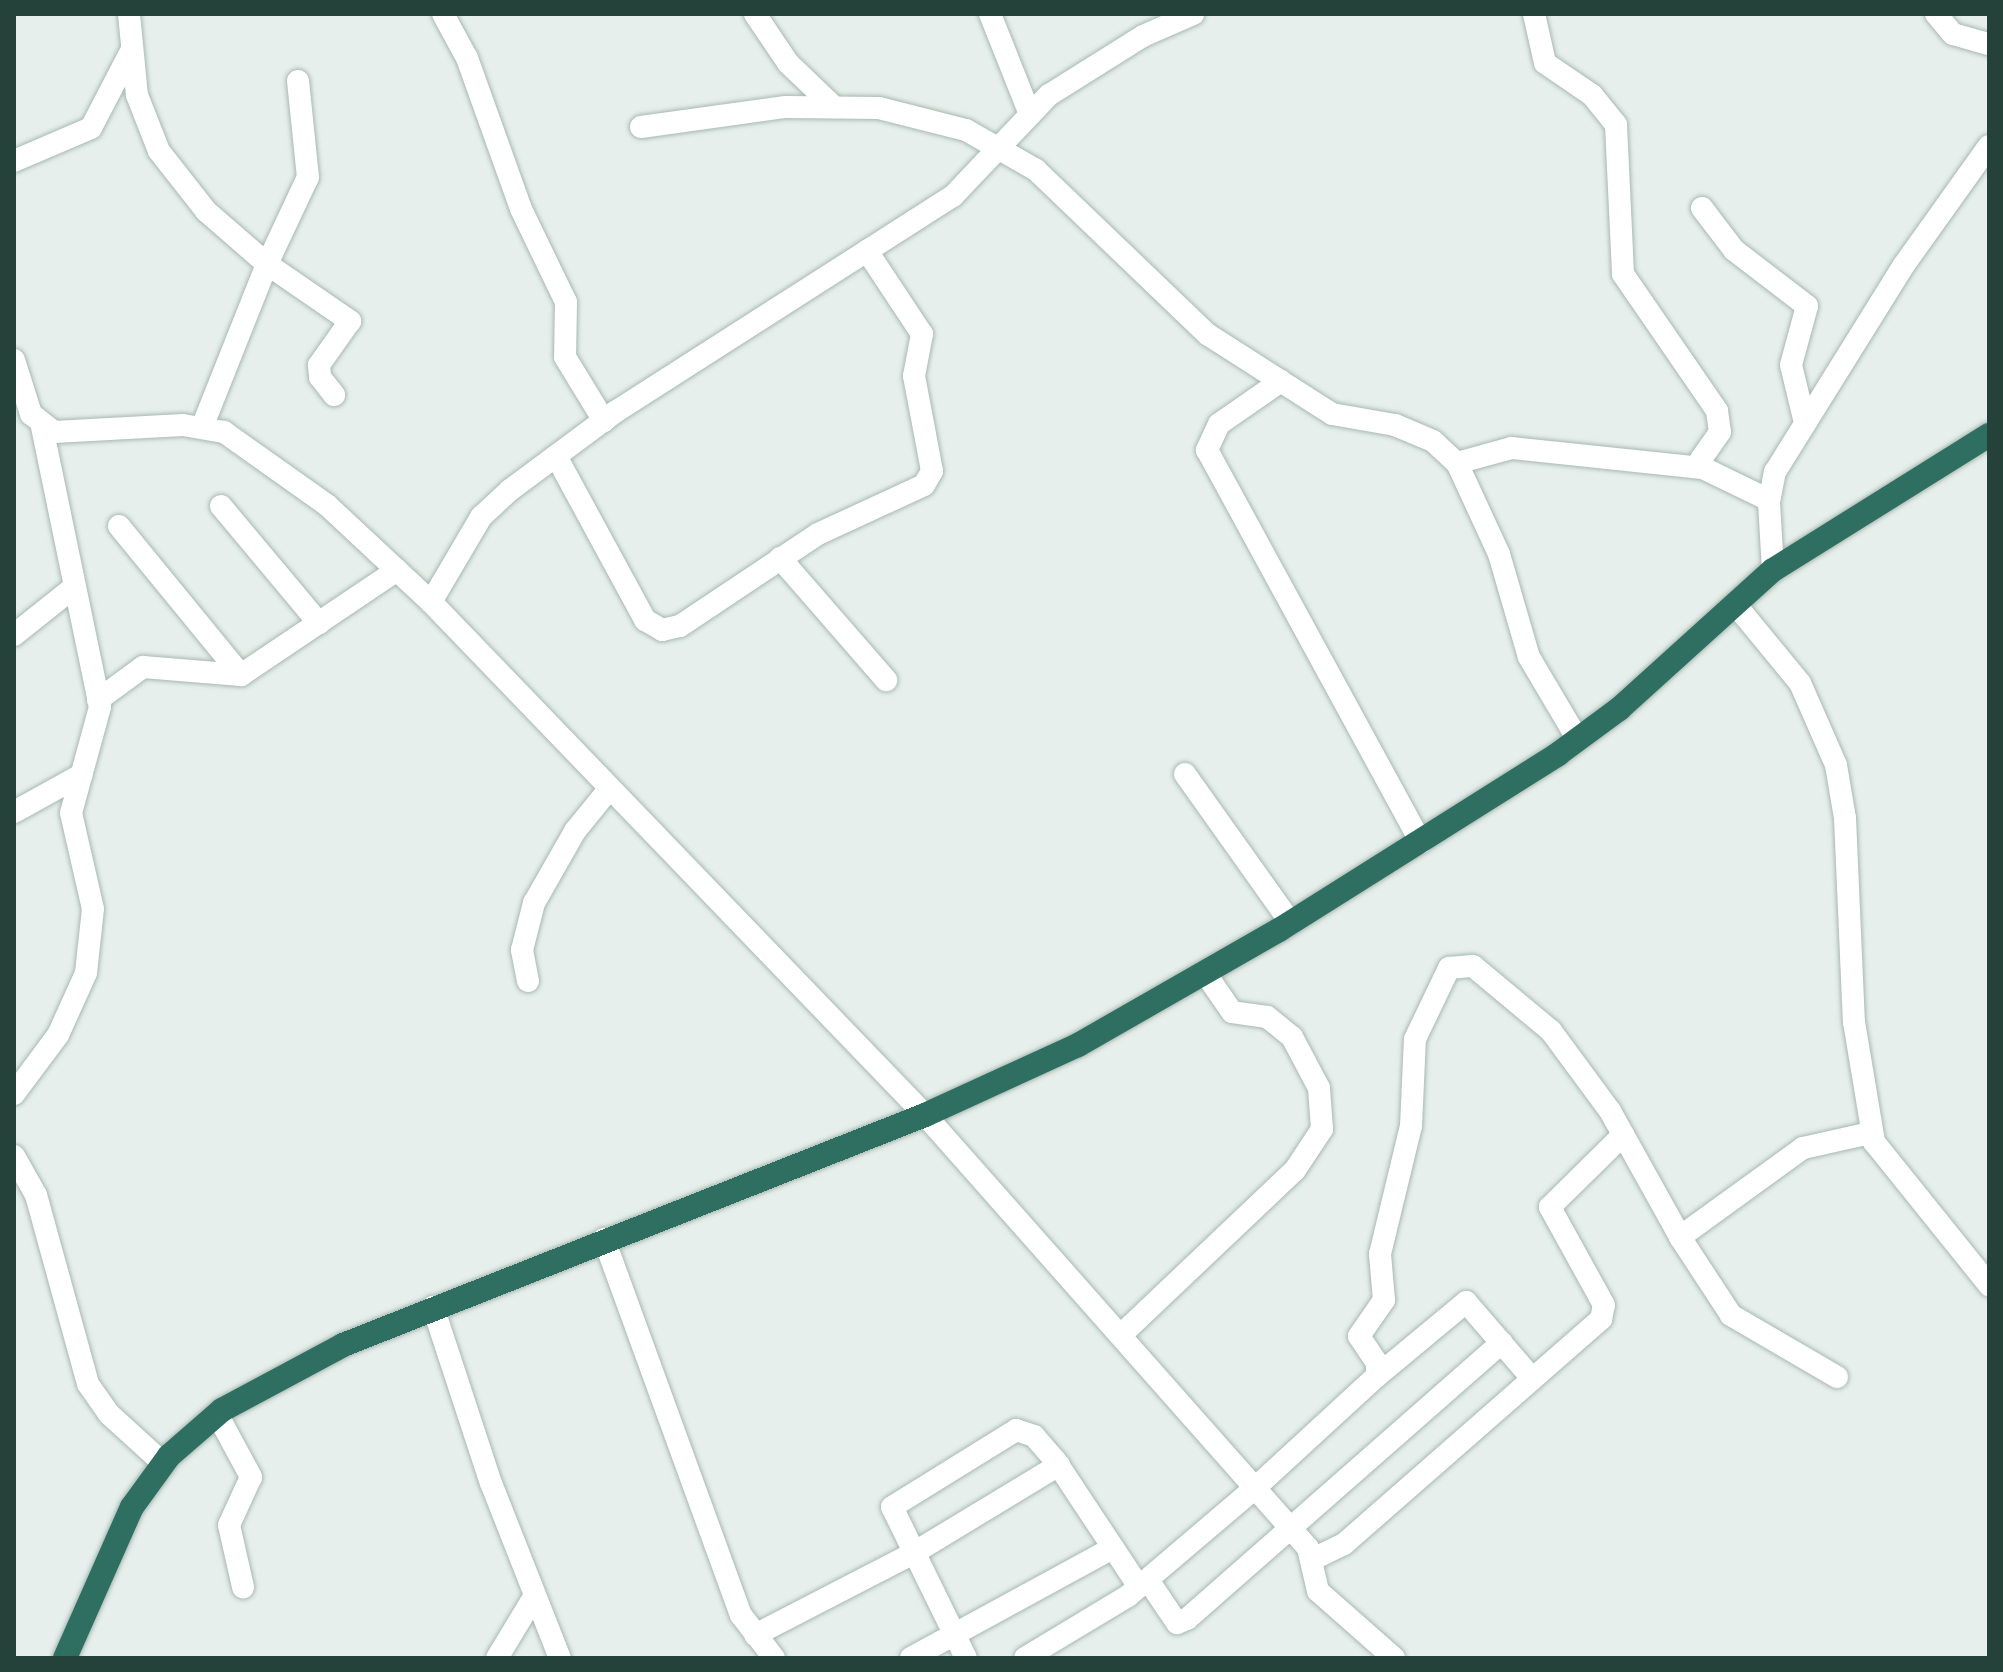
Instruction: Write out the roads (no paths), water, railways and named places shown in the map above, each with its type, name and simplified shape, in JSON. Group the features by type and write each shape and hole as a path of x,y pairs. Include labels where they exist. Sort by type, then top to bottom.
{"highway":[{"path":"65,1658 98,1571 164,1464 217,1414 273,1379 433,1307 925,1115 1078,1045 1291,923 1421,843 1578,740 1773,570 1989,435"}],"street":[{"path":"129,14 130,53 143,121 159,151 206,211 267,264 350,321 319,365 320,377 334,395"},
{"path":"443,14 467,58 521,209 566,302 565,357 604,421"},
{"path":"755,14 788,63 833,106"},
{"path":"990,14 1029,112"},
{"path":"431,602 481,517 556,456 604,421 971,182 996,144 1029,112 1095,63 1193,14"},
{"path":"1534,14 1545,63 1599,101 1616,125 1623,274 1717,411 1720,432 1701,459 1703,468"},
{"path":"1936,14 1953,34 1989,44"},
{"path":"14,161 91,128 130,53"},
{"path":"202,427 267,264 308,177 298,81"},
{"path":"641,127 833,106 927,117 996,144 1036,170 1175,309 1332,414 1395,425 1433,441 1457,463 1499,554 1529,657 1578,740"},
{"path":"1773,570 1769,500 1775,472 1904,265 1983,174 1989,146"},
{"path":"1702,208 1734,250 1807,306 1791,365 1805,423"},
{"path":"556,456 652,626 680,626 818,534 908,495 932,471 915,395 922,334 867,251"},
{"path":"14,1094 58,1035 86,973 93,909 71,813 100,720 42,426 24,402 15,374"},
{"path":"1281,381 1219,424 1207,450 1421,843"},
{"path":"42,426 69,434 202,427 250,445 397,570 925,1115 1122,1334 1288,1526 1311,1560 1318,1591 1394,1658"},
{"path":"1457,463 1512,448 1703,468 1769,500"},
{"path":"221,506 319,623"},
{"path":"119,526 241,675"},
{"path":"780,558 886,680"},
{"path":"98,700 143,667 241,675 397,570"},
{"path":"14,635 73,588"},
{"path":"1735,604 1800,683 1836,765 1845,818 1854,1022 1870,1133 1886,1163 1962,1245 1989,1285"},
{"path":"1185,774 1291,923"},
{"path":"14,812 81,775"},
{"path":"528,981 522,950 534,903 575,831 610,788"},
{"path":"1377,1376 1377,1363 1359,1336 1384,1300 1380,1254 1411,1126 1415,1039 1449,968 1473,966 1551,1031 1623,1135 1680,1237 1731,1315 1837,1377"},
{"path":"1122,1334 1295,1170 1322,1129 1319,1088 1292,1037 1267,1017 1232,1012 1205,973"},
{"path":"1680,1237 1803,1148 1870,1133"},
{"path":"1311,1560 1344,1544 1605,1313 1550,1207 1623,1135"},
{"path":"14,1156 36,1195 88,1384 103,1408 164,1464"},
{"path":"604,1239 688,1481 741,1615 774,1658"},
{"path":"1025,1658 1143,1584 1462,1302 1471,1304 1531,1377"},
{"path":"433,1307 534,1597 560,1658"},
{"path":"966,1658 912,1554 892,1507 1004,1436 1025,1430 1059,1465 1113,1548 1181,1622 1502,1342"},
{"path":"217,1414 251,1477 229,1525 243,1587"},
{"path":"755,1635 912,1554 1059,1465"},
{"path":"911,1658 1113,1548"},
{"path":"497,1658 534,1597"}]}
